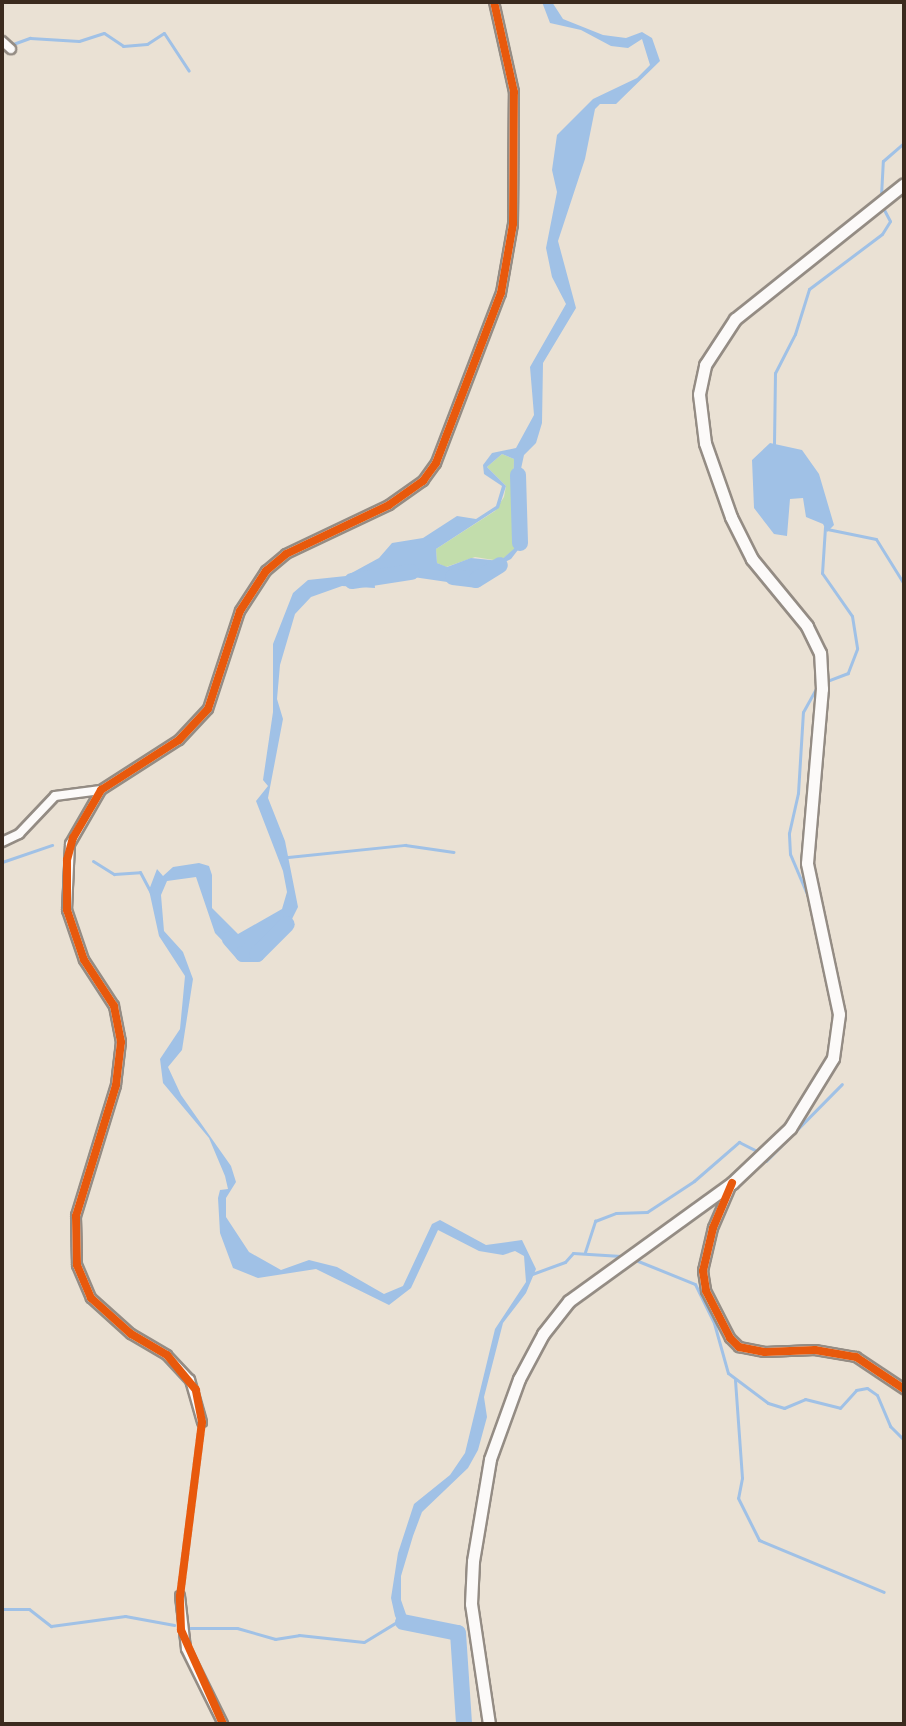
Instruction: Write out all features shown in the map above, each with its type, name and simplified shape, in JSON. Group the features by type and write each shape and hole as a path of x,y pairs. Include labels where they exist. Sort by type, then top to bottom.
{"main road":[{"path":"489,1724 471,1604 473,1561 490,1459 519,1379 543,1334 569,1301 732,1183 790,1128 811,1099 833,1058 839,1014 807,863 822,689 820,653 807,626 752,559 731,517 705,443 701,379 712,352 735,319 904,184"}],"street":[{"path":"2,842 19,834 55,796 101,790 179,740 208,709 240,611 266,571 286,554 389,505 423,481 436,463 501,293 513,224 514,92 494,2"},
{"path":"2,41 11,49"},
{"path":"101,790 70,844 64,892 84,960 114,1006 121,1059 76,1216 77,1265 91,1298 131,1334 167,1355 190,1380 202,1422"},
{"path":"732,1183 713,1228 703,1271 706,1291 730,1338 739,1347 765,1352 815,1350 856,1357 904,1389"},
{"path":"180,1596 186,1649 223,1724"}],"green space":[{"path":"502,454 514,459 513,492 520,521 517,547 500,561 475,557 446,567 437,563 436,549 495,511 504,497 506,486 487,467"}],"water":[{"path":"542,2 552,2 563,19 603,35 626,38 642,32 652,38 660,61 616,104 600,104 595,109 585,159 558,241 576,308 543,363 542,423 536,443 524,455 519,478 525,513 521,546 511,559 461,584 379,572 374,576 375,588 342,586 311,597 295,614 280,665 277,699 283,719 268,798 285,841 298,907 284,935 239,958 215,933 196,877 167,881 161,895 164,931 183,952 193,979 182,1050 168,1067 181,1095 231,1166 236,1182 226,1198 226,1217 249,1252 281,1270 309,1260 337,1267 384,1294 403,1286 432,1224 440,1220 486,1245 522,1240 536,1269 526,1293 503,1323 484,1397 487,1417 478,1450 468,1468 422,1512 413,1536 401,1576 401,1600 408,1620 425,1624 415,1631 400,1626 391,1598 398,1553 414,1504 450,1475 465,1453 495,1329 526,1282 524,1256 515,1251 503,1255 479,1251 438,1230 411,1288 389,1305 316,1269 258,1278 233,1268 220,1233 218,1198 220,1190 228,1189 225,1176 209,1138 163,1083 160,1059 180,1029 185,976 159,936 149,890 157,869 163,876 173,867 199,863 209,866 212,875 212,908 238,934 282,909 287,892 283,871 256,801 268,786 263,780 273,712 273,644 293,593 308,580 346,576 379,558 392,543 423,538 457,516 476,519 496,506 502,486 484,474 483,465 492,453 516,448 534,415 530,367 566,304 552,277 546,248 557,192 552,170 557,135 593,99 637,78 650,65 642,39 628,48 611,46 581,30 550,23","holes":["502,454 514,459 513,490 520,521 516,547 500,561 471,558 447,567 437,563 436,549 499,508 506,486 487,467"]},
{"path":"770,443 802,450 819,474 834,525 827,532 823,524 806,517 803,498 790,499 787,536 774,534 754,508 752,460"}],"waterway":[{"path":"2,48 30,38 79,41 104,33 123,46 147,44 164,33 189,71"},
{"path":"881,196 883,161 904,143"},
{"path":"774,444 775,373 795,334 809,289 882,234 890,221 883,208"},
{"path":"518,475 520,543"},
{"path":"825,527 822,573 852,616 857,649 848,673 825,682"},
{"path":"827,529 876,539 904,584"},
{"path":"453,577 476,580 500,565"},
{"path":"352,581 411,572"},
{"path":"807,894 790,854 789,833 798,793 803,712 818,685"},
{"path":"2,862 52,845"},
{"path":"288,857 405,845 454,852"},
{"path":"93,861 114,874 140,872 151,893"},
{"path":"230,939 243,954 257,954 287,924"},
{"path":"766,1161 842,1084"},
{"path":"585,1252 595,1221 616,1213 647,1212 694,1181 739,1142 755,1150"},
{"path":"532,1274 565,1262 573,1253 621,1256"},
{"path":"638,1261 695,1284 714,1323 728,1373 768,1403 784,1408 805,1399 840,1408 856,1390 867,1388 877,1395 890,1426 904,1440"},
{"path":"735,1380 742,1478 738,1498 759,1540 884,1592"},
{"path":"2,1609 29,1609 51,1626 125,1616 174,1625"},
{"path":"190,1628 237,1628 275,1639 299,1635 364,1642 400,1620"},
{"path":"403,1622 458,1633 464,1724"}],"tunnel":[{"path":"180,1596 202,1422"}],"cycle path":[{"path":"223,1724 181,1630 180,1596 202,1422 196,1390 167,1355 131,1334 91,1298 77,1265 76,1216 116,1085 121,1042 114,1006 84,960 67,910 67,860 73,838 101,790 179,740 208,709 240,611 266,571 286,554 389,505 423,481 436,463 501,293 513,224 514,92 494,2"},
{"path":"732,1183 713,1228 703,1271 706,1291 730,1338 739,1347 765,1352 815,1350 856,1357 904,1389"}]}
